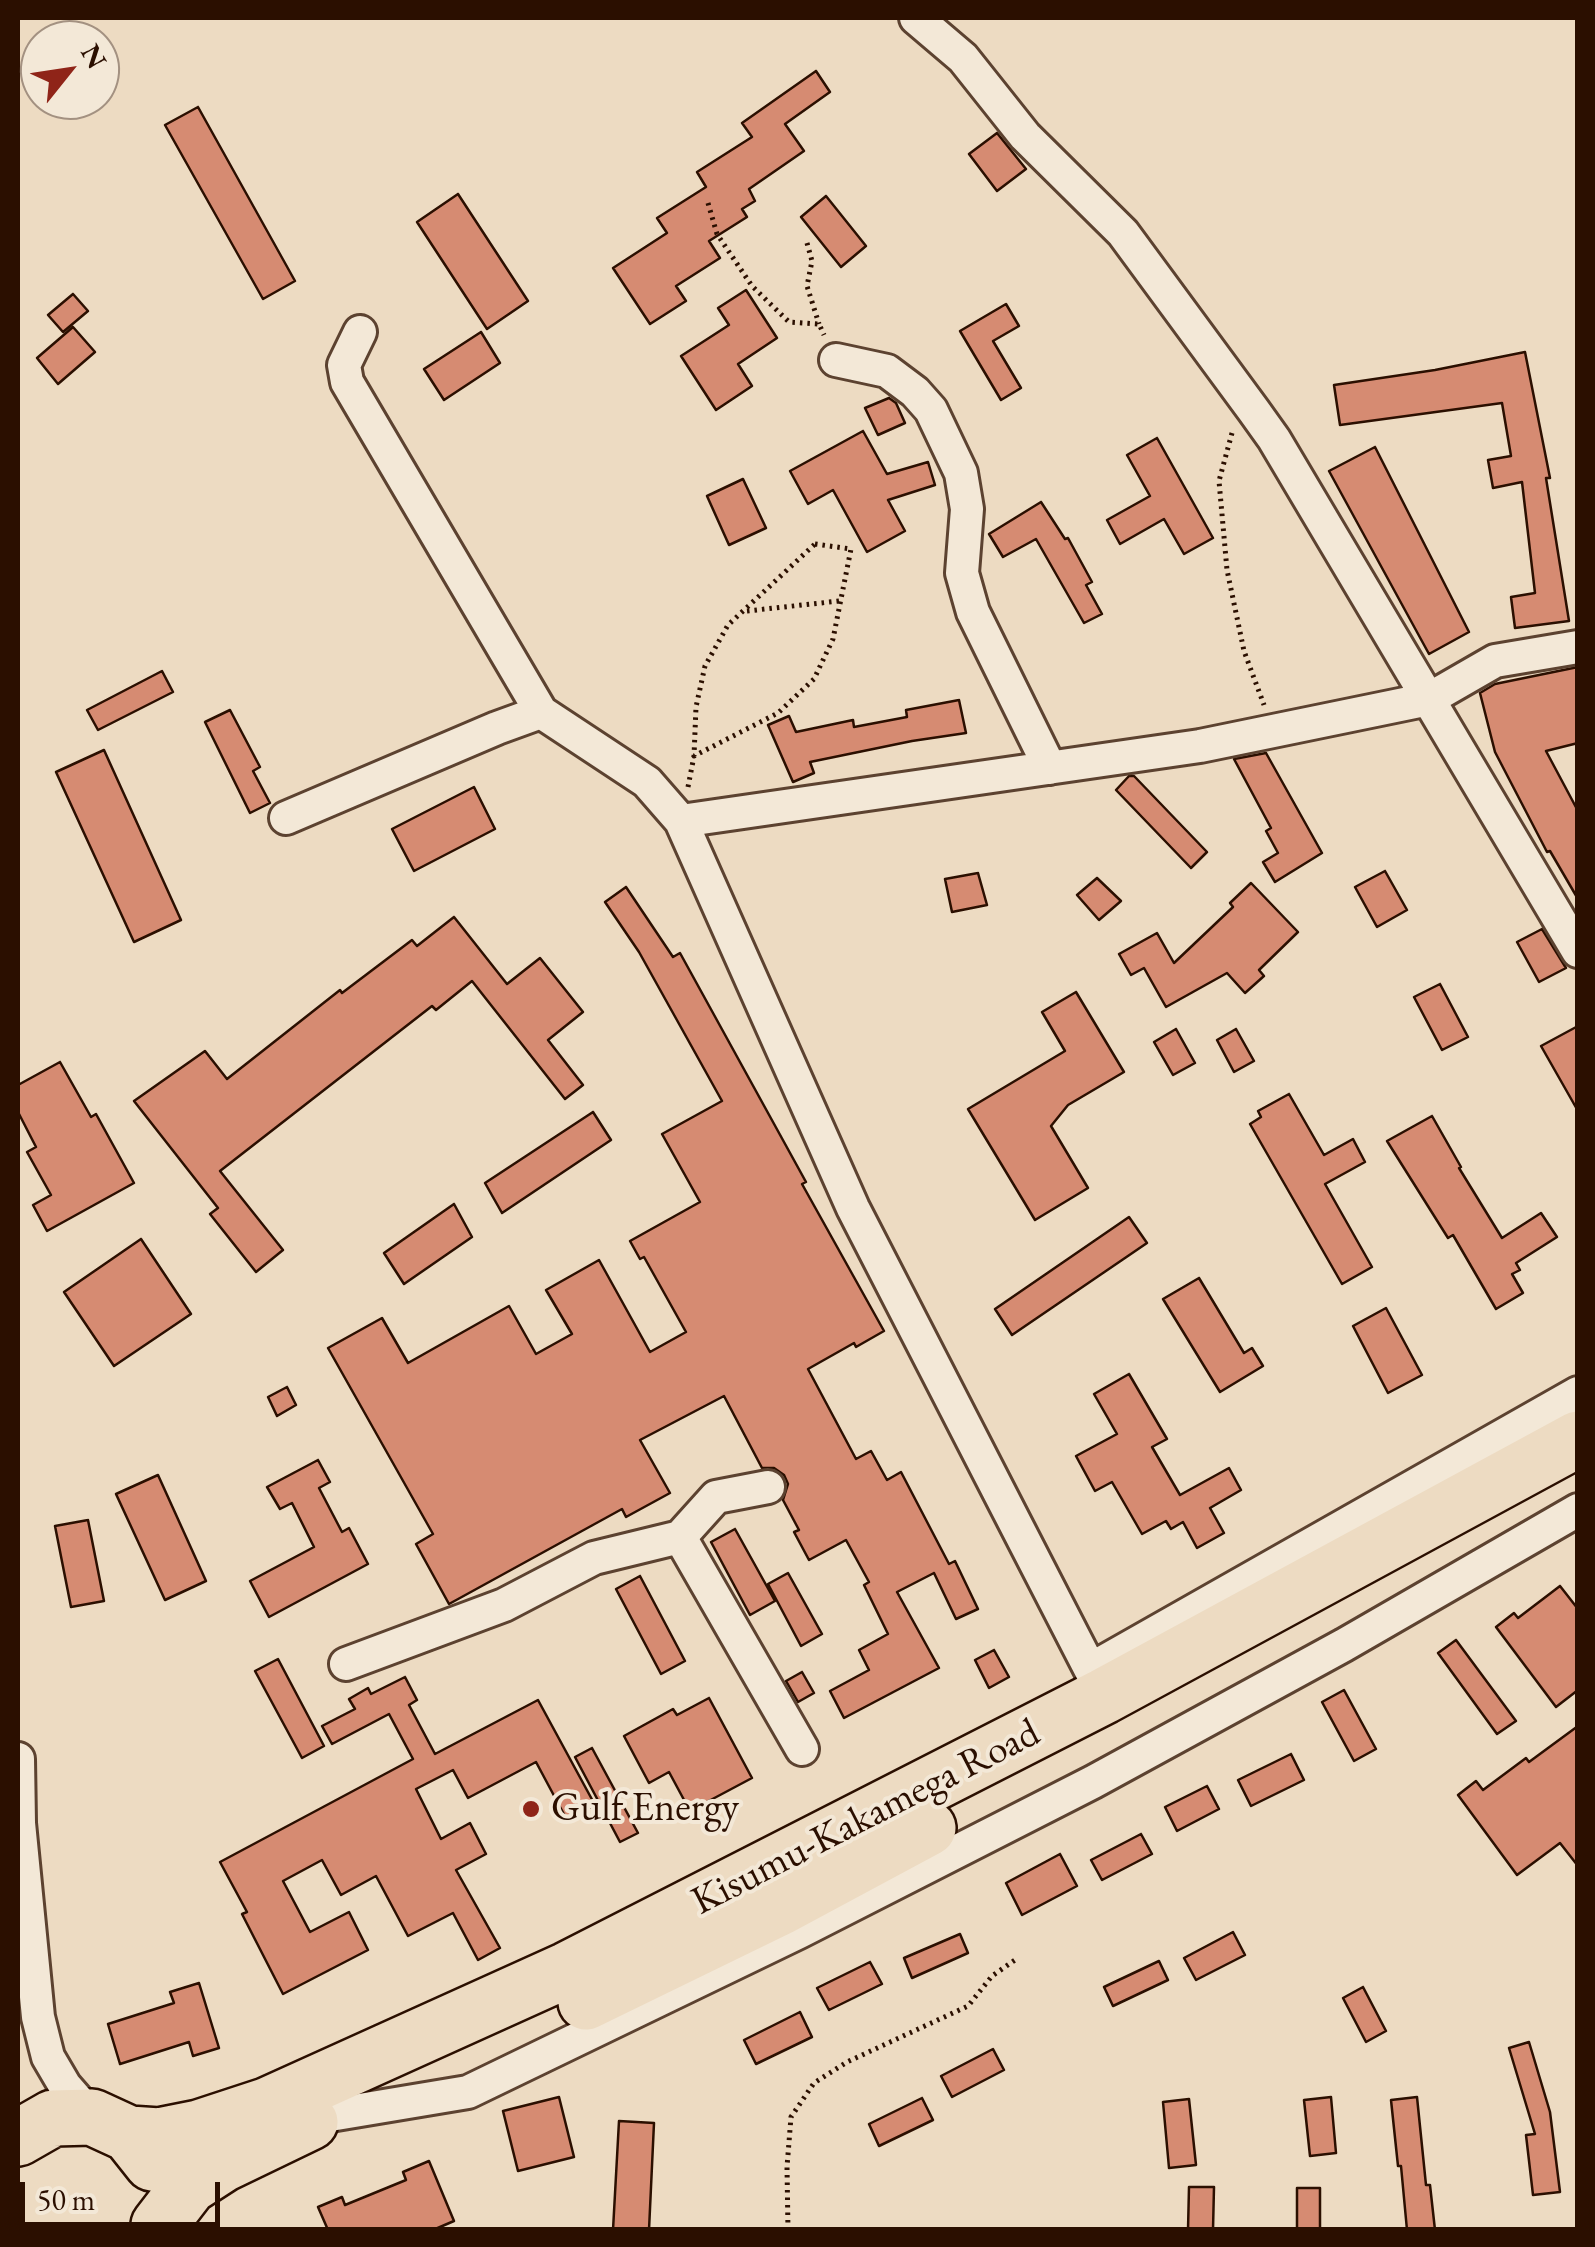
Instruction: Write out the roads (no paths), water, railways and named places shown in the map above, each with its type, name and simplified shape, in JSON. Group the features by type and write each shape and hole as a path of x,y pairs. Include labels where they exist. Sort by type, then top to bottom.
{"highway":[{"name":"Kisumu-Kakamega Road","path":"18,2138 52,2118 159,2136 172,2134 266,2106 439,2029 567,1970 1098,1682 1578,1438"},
{"name":"Kisumu-Kakamega Road","path":"158,2227 189,2186 223,2164 324,2116 506,2040 781,1907 1120,1728 1578,1478"},
{"path":"111,2126 154,2166 162,2205 158,2227"}],"street":[{"path":"916,18 963,58 1025,136 1123,234 1274,439 1578,951"},
{"path":"360,332 344,364 347,382 542,712 647,782 681,821 852,1208 1098,1682 1578,1394"},
{"path":"836,360 888,372 931,410 961,473 967,509 962,573 973,612 1050,768"},
{"path":"681,821 1200,746 1429,699 1495,661 1578,646"},
{"path":"286,818 542,712"},
{"path":"346,1664 504,1605 594,1558 680,1537 716,1497 768,1488"},
{"path":"324,2116 468,2092 798,1932 1092,1782 1344,1645 1578,1510"},
{"path":"680,1537 802,1749"},
{"path":"18,1758 18,1837 38,2017 48,2057 65,2086 111,2126"}],"place":[{"name":"Gulf Energy","path":"531,1809"}]}
